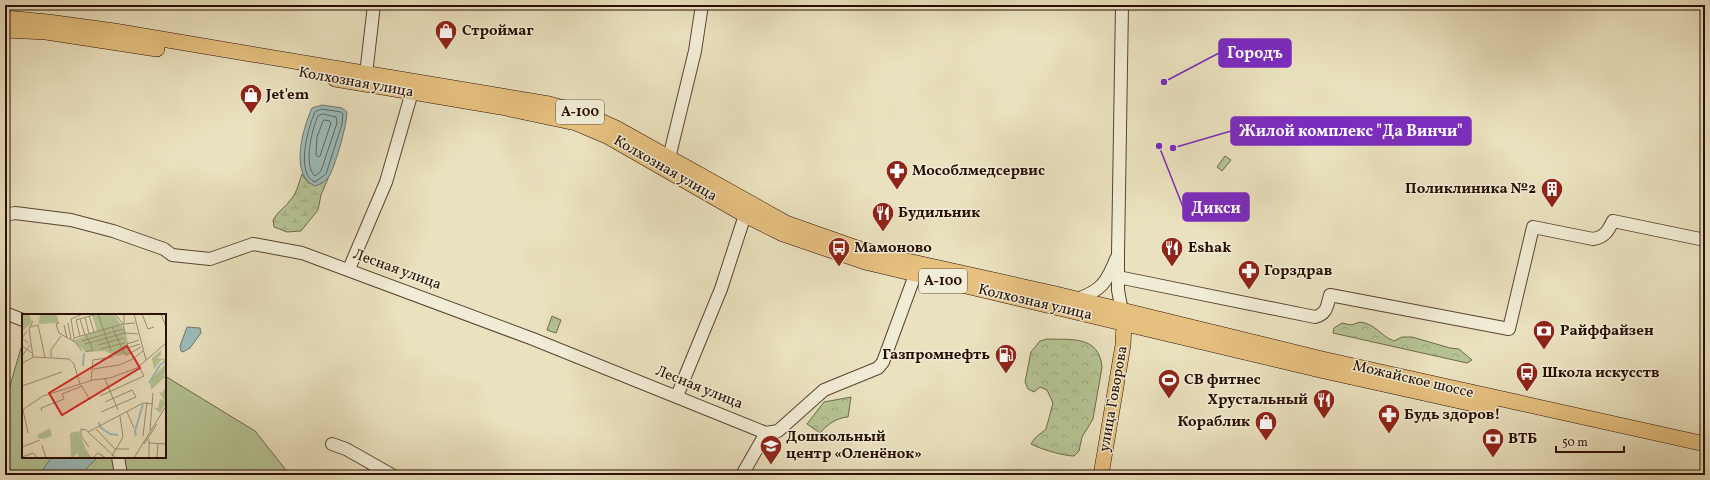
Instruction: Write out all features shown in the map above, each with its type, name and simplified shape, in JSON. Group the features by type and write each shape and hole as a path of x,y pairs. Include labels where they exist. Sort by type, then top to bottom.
{"main road":[{"name":"Колхозная улица","path":"5,18 114,31 366,74 519,98 583,113 616,128 769,215 822,237 903,260 1077,299 1123,317"},
{"name":"Колхозная улица","path":"5,30 46,32 116,42 547,115 588,127 618,142 745,215 782,234 819,248 915,275 1123,317"},
{"name":"Можайское шоссе","path":"1123,317 1322,359 1705,444"},
{"name":"Можайское шоссе","path":"1123,317 1320,370 1705,455"},
{"name":"улица Говорова","path":"1101,475 1123,345 1123,317"}],"street":[{"path":"366,74 374,5"},
{"path":"669,158 692,66 702,5"},
{"path":"1122,5 1118,290 1123,317"},
{"path":"350,269 386,182 412,92"},
{"name":"Лесная улица","path":"5,214 15,213 71,220 127,236 164,249 172,255 210,259 253,244 302,253 350,269 677,396 766,433"},
{"path":"677,396 721,289 745,215"},
{"path":"1118,277 1314,317 1322,315 1326,310 1330,295 1510,329 1533,227 1593,239 1602,238 1613,221 1705,240"},
{"path":"1077,299 1090,295 1102,286 1111,272 1118,254"},
{"path":"742,475 766,433 778,431 824,390 878,368 882,362 915,275"},
{"path":"5,314 22,320"},
{"path":"332,444 346,449 392,475"},
{"path":"118,458 121,475"}],"green space":[{"path":"1225,156 1231,160 1222,171 1217,167"},
{"path":"302,174 308,183 321,184 329,176 321,195 318,210 301,231 287,232 274,227 273,220 294,196"},
{"path":"552,316 561,320 556,333 547,330"},
{"path":"1360,322 1374,327 1389,339 1394,341 1402,337 1412,337 1450,348 1459,349 1472,360 1467,363 1333,333 1334,328 1342,323 1351,325"},
{"path":"1047,339 1082,341 1090,344 1096,349 1100,357 1102,367 1093,419 1082,437 1079,451 1074,456 1052,452 1031,444 1035,438 1046,429 1053,403 1047,390 1040,387 1034,392 1028,389 1025,382 1031,352 1040,341"},
{"path":"22,344 22,458 166,458 166,377 255,431 290,475 5,475 5,403"},
{"path":"851,397 848,417 832,422 820,433 807,424 824,402"}],"water":[{"path":"322,105 342,108 347,112 341,144 330,175 324,182 315,186 307,180 302,172 300,150 305,127 312,108"},
{"path":"187,327 200,328 201,333 190,348 183,352 181,351 180,346"},
{"path":"51,458 97,458 80,475 39,475"}],"place":[{"name":"Строймаг","path":"446,50"},
{"name":"Городъ","path":"1164,82"},
{"name":"Jet'em","path":"251,114"},
{"name":"Дикси","path":"1159,146"},
{"name":"Жилой комплекс \"Да Винчи\"","path":"1173,148"},
{"name":"Мособлмедсервис","path":"897,190"},
{"name":"Поликлиника №2","path":"1552,208"},
{"name":"Будильник","path":"883,232"},
{"name":"Мамоново","path":"839,268"},
{"name":"Eshak","path":"1172,268"},
{"name":"Горздрав","path":"1249,290"},
{"name":"Райффайзен","path":"1544,350"},
{"name":"Газпромнефть","path":"1006,374"},
{"name":"Школа искусств","path":"1527,392"},
{"name":"СВ фитнес","path":"1169,400"},
{"name":"Хрустальный","path":"1324,420"},
{"name":"Будь здоров!","path":"1389,434"},
{"name":"Кораблик","path":"1266,442"},
{"name":"ВТБ","path":"1493,458"},
{"name":"Дошкольный центр «Оленёнок»","path":"771,466"}]}
